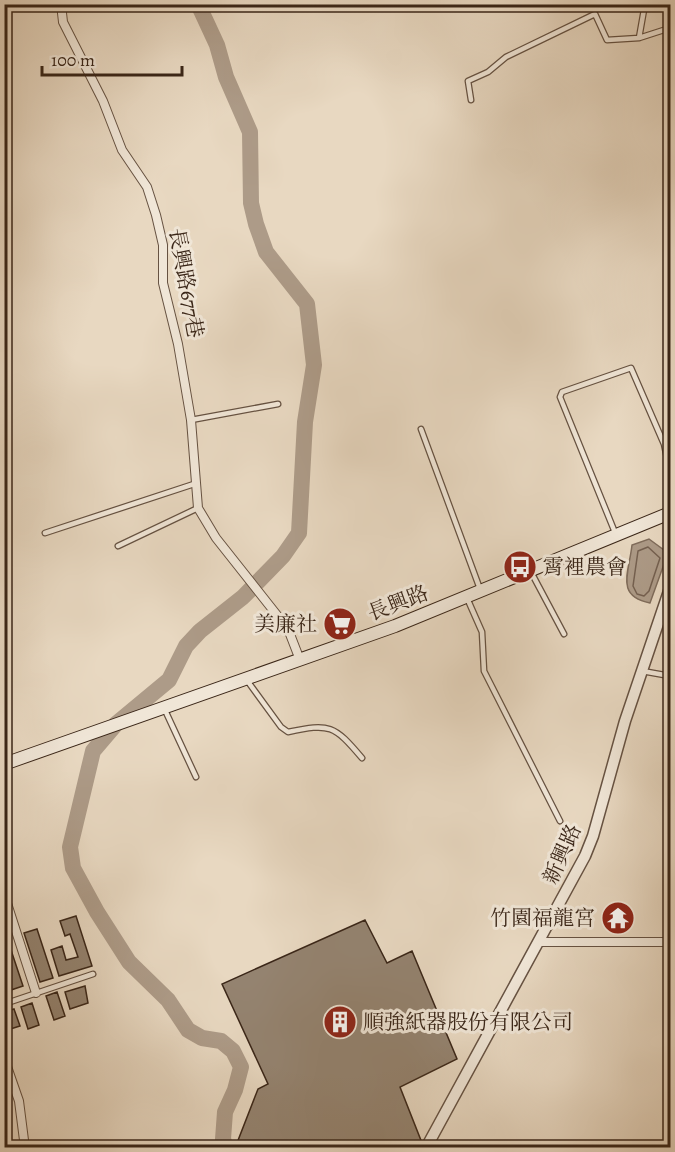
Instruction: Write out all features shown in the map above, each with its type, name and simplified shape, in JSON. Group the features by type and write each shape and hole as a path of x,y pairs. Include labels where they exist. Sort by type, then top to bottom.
{"main road":[{"name":"長興路","path":"4,764 300,660 466,598 530,569 670,513"}],"street":[{"name":"長興路677巷","path":"61,4 63,22 103,100 122,150 147,187 162,245 163,283 178,344 190,420 194,484 198,508 216,538 288,629 300,660"},
{"name":"新興路","path":"426,1148 539,942 593,836 642,671 667,607 670,588"},
{"path":"4,894 36,993"},
{"path":"539,942 670,942"},
{"path":"4,1058 20,1101 25,1148"}],"lane":[{"path":"639,38 645,4"},
{"path":"471,100 468,81 488,72 506,57 595,14 607,40 639,38 670,28"},
{"path":"616,535 560,398 562,392 631,368 664,444 670,472"},
{"path":"190,420 278,404"},
{"path":"421,429 481,591"},
{"path":"45,534 194,484"},
{"path":"118,546 198,508"},
{"path":"530,569 564,634"},
{"path":"466,598 482,632 484,671 560,821"},
{"path":"642,671 670,676"},
{"path":"246,679 281,728 288,732 320,725 341,734 362,758"},
{"path":"164,708 196,777"},
{"path":"4,1004 93,974"}],"water":[{"path":"649,539 668,553 650,603 632,595 627,582 632,545"}],"building":[{"name":"竹園福龍宮","path":"615,912 621,913 621,924 614,924"},
{"path":"76,916 92,966 59,976 51,950 62,946 66,960 78,957 70,934 65,936 60,921"},
{"name":"順強紙器股份有限公司","path":"365,920 387,963 412,951 457,1059 400,1087 422,1143 412,1148 240,1148 237,1143 258,1089 268,1084 222,984"},
{"path":"37,929 53,978 40,982 24,933"},
{"path":"7,938 23,986 11,990 4,969 4,939"},
{"path":"85,986 88,1003 70,1009 65,992"},
{"path":"57,992 65,1016 54,1020 46,996"},
{"path":"32,1003 39,1025 28,1029 21,1007"},
{"path":"14,1009 20,1026 4,1031 4,1012"}],"waterway":[{"path":"198,4 217,45 226,77 250,132 251,203 266,252 307,304 314,365 305,422 299,533 283,556 243,597 200,631 186,646 169,680 116,724 93,751 70,847 73,868 97,912 129,962 168,1000 188,1030 202,1038 221,1041 233,1051 241,1067 235,1090 225,1112 223,1139 226,1148"}],"place":[{"name":"霄裡農會","path":"520,567"},
{"name":"美廉社","path":"340,624"},
{"name":"竹園福龍宮","path":"618,918"},
{"name":"順強紙器股份有限公司","path":"340,1022"}]}
